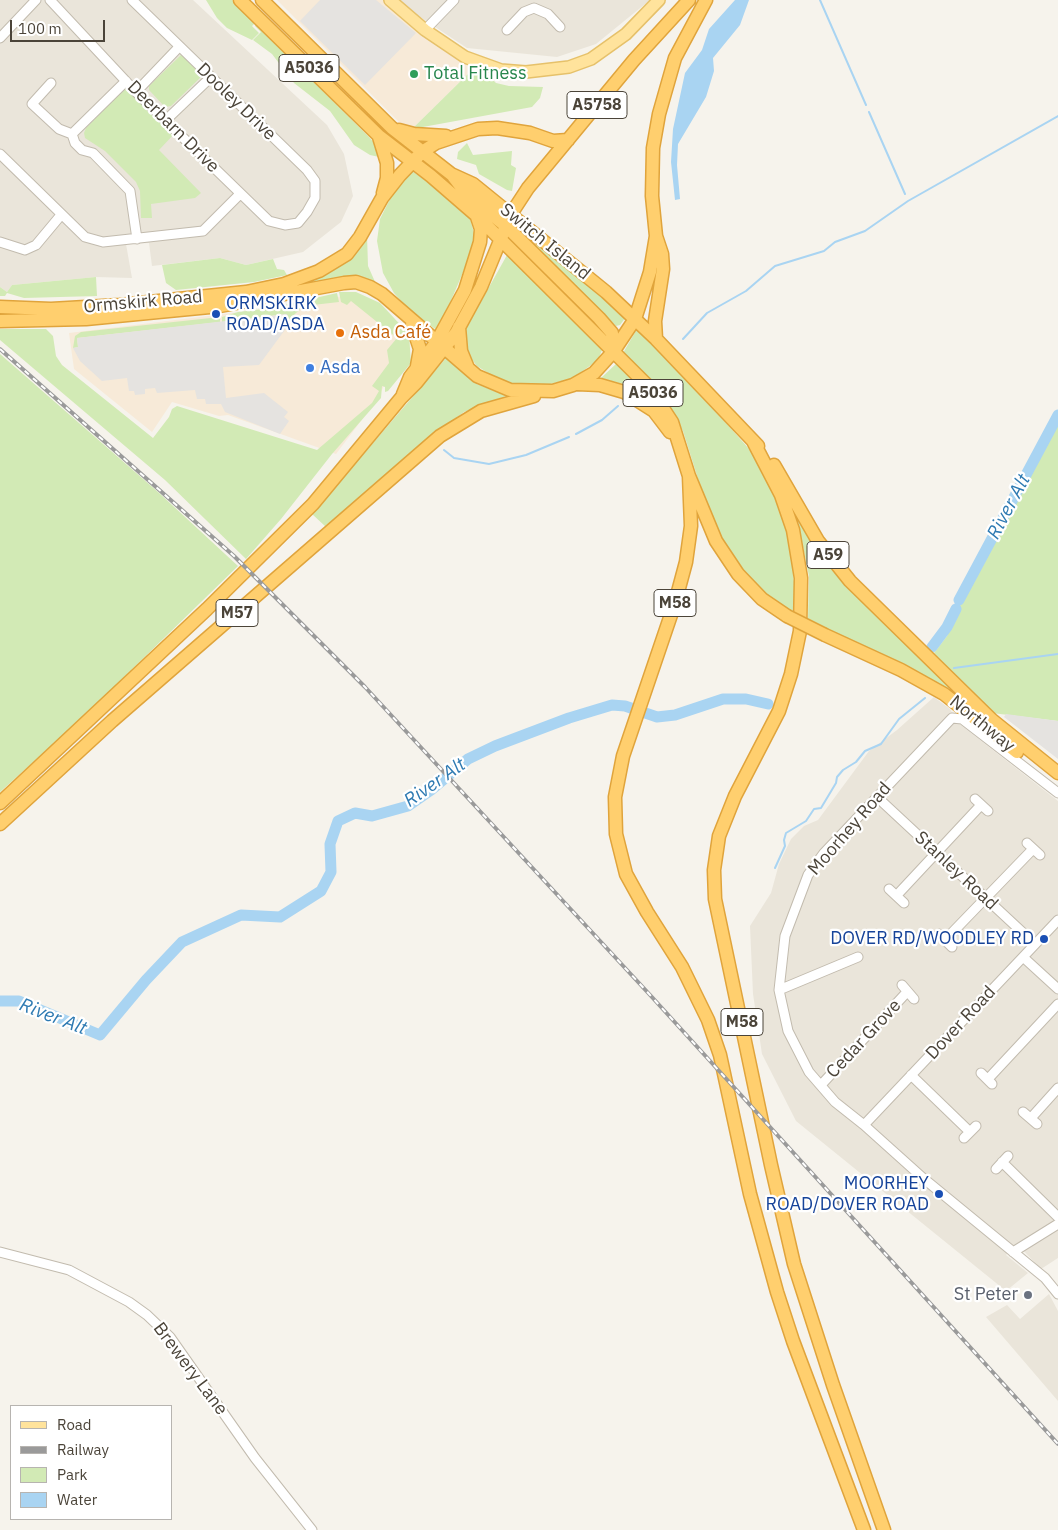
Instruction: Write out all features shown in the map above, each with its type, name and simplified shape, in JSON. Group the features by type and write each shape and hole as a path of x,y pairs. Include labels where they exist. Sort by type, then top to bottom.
{"highway":[{"name":"A5036","path":"240,0 379,136"},
{"name":"A5036","path":"262,0 392,128 451,174 466,193 509,220"},
{"name":"A5758","path":"460,327 504,243 509,220 528,188 634,60 690,0"},
{"path":"573,385 600,368 635,319 650,272 656,236 652,164 659,114 674,58 706,0"},
{"name":"A5758","path":"392,128 414,134 452,136"},
{"name":"A5758","path":"422,152 452,136 478,129 497,128 530,133 553,141 568,140"},
{"name":"Switch Island","path":"379,136 431,176 476,215 606,336 613,352"},
{"path":"379,136 387,164 387,178 382,198"},
{"path":"382,198 422,152"},
{"name":"Ormskirk Road","path":"0,307 51,309 120,306 246,292 284,284 320,270 347,254 382,198"},
{"path":"440,346 476,257 481,236 480,222 476,215"},
{"name":"Switch Island","path":"509,220 542,238 656,338"},
{"path":"509,220 520,239 599,318 606,336 635,319"},
{"path":"504,243 534,236 542,238"},
{"path":"656,236 662,254 663,269 655,321 656,338"},
{"name":"Ormskirk Road","path":"0,321 86,319 220,306 350,282 370,287 409,319"},
{"path":"409,319 468,369 488,382 505,388 525,392 589,384 613,388 640,400 654,411 678,444"},
{"name":"M57","path":"409,319 418,338 420,349 417,368"},
{"path":"440,346 460,327"},
{"path":"460,327 461,351 468,369"},
{"name":"A59","path":"656,338 753,441"},
{"name":"M57","path":"401,398 410,377 440,346"},
{"name":"M57","path":"0,803 104,708 253,565 313,504 401,398 440,346"},
{"name":"A5036","path":"613,352 649,387 662,404 672,422 678,444"},
{"name":"M57","path":"0,824 112,721 440,436 481,411 553,390"},
{"name":"Northway","path":"753,441 782,476 831,560 922,654 992,720 1058,773"},
{"name":"M58","path":"753,441 781,495 793,530 801,578 800,631 791,674 778,711 735,796 719,836 714,870 715,899 771,1165 794,1264 833,1385 884,1530"},
{"name":"Northway","path":"678,444 707,524 726,557 762,599 787,616 902,670 944,694 1058,784"},
{"name":"M58","path":"689,476 691,526 686,562 675,603 632,728 615,797 614,818 620,857 636,894 682,967 708,1020 720,1055 750,1194 777,1292 864,1530"}],"main road":[{"path":"390,0 425,30 452,49 477,63 513,71 552,70 580,63 603,52 626,34 659,0"}],"street":[{"path":"0,38 36,0"},
{"name":"Deerbarn Drive","path":"50,0 136,92 269,221 285,225 298,223 307,212"},
{"name":"Dooley Drive","path":"132,0 210,78 307,170 316,181 315,198 307,212"},
{"path":"425,30 454,0"},
{"path":"519,32 510,28 524,12 535,4 558,24 548,29"},
{"path":"136,92 179,47"},
{"path":"166,120 210,78"},
{"path":"72,134 126,80"},
{"path":"51,83 32,104 59,129 72,134"},
{"path":"72,134 75,143 82,150 93,153 130,191 137,239"},
{"path":"0,154 85,237 103,242 202,231 240,194"},
{"path":"0,242 25,250 36,245 62,215"},
{"name":"Northway","path":"955,717 962,719 1058,793"},
{"name":"Moorhey Road","path":"955,717 824,853 808,875 785,936 779,990 788,1031 809,1072 835,1102 864,1125 923,1178 1045,1278 1058,1294"},
{"name":"Stanley Road","path":"877,797 1036,944"},
{"path":"897,896 981,805"},
{"path":"945,940 986,899 1030,846 1040,855"},
{"path":"889,890 904,903"},
{"name":"Dover Road","path":"864,1125 1058,920"},
{"path":"779,990 858,957"},
{"path":"1023,957 1058,989"},
{"name":"Cedar Grove","path":"821,1085 908,992"},
{"path":"987,1079 1058,1004"},
{"path":"911,1075 970,1132"},
{"path":"1030,1118 1058,1088"},
{"path":"1002,1162 1058,1217"},
{"path":"1013,1252 1058,1224"},
{"name":"Brewery Lane","path":"0,1252 69,1270 130,1302 148,1315 170,1337 256,1458 312,1530"}],"shaded area":[{"path":"0,0 193,0 327,125 344,154 353,196 341,222 303,252 246,265 220,258 152,266 149,243 126,244 132,278 96,277 12,285 7,292 0,287"},
{"path":"277,0 386,0 452,56 473,69 412,129 399,122"},
{"name":"Total Fitness","path":"320,0 376,0 416,33 365,85 300,21"},
{"path":"400,0 650,0 596,44 557,57 467,48 411,11"},
{"path":"352,294 403,341 379,397 336,454 228,415 219,416 172,402 152,432 74,369 69,333 298,305"},
{"path":"287,314 288,320 284,324 287,327 259,365 223,367 226,398 264,393 288,412 284,417 289,421 280,434 225,412 221,404 206,404 205,399 197,399 195,390 157,393 155,388 145,389 145,394 135,395 134,391 129,391 127,378 102,381 80,361 73,348 78,347 77,338"},
{"path":"934,697 950,709 957,722 1058,801 1058,914 1053,919 1058,924 1058,1219 1014,1245 1006,1255 1028,1273 1006,1291 796,1121 762,1054 753,994 750,926 771,893 779,864 791,839 804,826 818,820 869,751 897,730"},
{"path":"1006,714 1058,721 1058,759 1004,717"},
{"path":"1058,1225 1058,1258 1041,1269 1020,1247"},
{"path":"1049,1294 1058,1311 1058,1401 986,1317 1007,1305 1020,1319"}],"green space":[{"path":"206,0 232,0 255,23 252,26 259,33 252,40 227,28 217,18"},
{"path":"256,24 369,137 377,146 379,157 370,155 354,145 330,111 294,83 272,54 253,40 261,32 255,26"},
{"path":"182,54 203,75 171,106 165,107 149,90 149,86"},
{"path":"473,69 488,75 496,83 509,86 543,87 540,98 532,107 412,129"},
{"path":"127,86 175,133 159,150 201,193 195,198 151,204 152,218 141,218 140,191 136,182 105,151 85,138 84,133 86,128"},
{"path":"467,143 473,155 512,151 511,165 516,168 512,191 479,174 476,165 457,159 458,152"},
{"path":"412,171 451,199 470,218 475,237 470,256 438,331 409,310 394,293 383,273 377,241 380,219 393,193"},
{"path":"367,235 368,266 376,284 295,286 350,260"},
{"path":"538,243 626,317 620,325 616,326 532,244"},
{"path":"507,255 602,350 598,360 573,378 547,385 525,386 501,381 477,366 466,352 464,332"},
{"path":"220,258 246,265 273,259 277,269 284,270 287,275 254,282 176,290 166,283 162,265"},
{"path":"96,277 97,296 24,298 7,293 5,296 0,296 0,287 7,292 12,285"},
{"path":"339,292 356,292 380,303 409,334 411,363 388,391 385,392 385,387 382,386 381,398 332,454 281,519 246,559 165,480 0,340 0,329 46,329 53,336 56,356 62,365 153,438 169,417 172,409 177,406 317,450 372,403 379,391 372,386 389,363 387,350 397,338 351,301 347,305 341,302"},
{"path":"337,293 339,302 304,306 288,320 286,314 222,322 222,317 238,312 271,308"},
{"path":"220,317 220,322 77,338 78,347 73,348 75,336 81,332"},
{"path":"637,329 750,450 772,486 789,529 797,613 777,603 754,586 729,551 710,517 683,431 664,396 623,353"},
{"path":"0,354 158,492 238,566 83,717 0,792"},
{"path":"446,358 477,384 506,396 464,412 434,434 326,527 312,514"},
{"path":"617,363 640,384 652,400 622,384 601,378"},
{"path":"1058,422 1058,721 992,713 934,653 947,636 965,594 996,541"},
{"path":"797,517 828,563 865,604 950,687 946,691 808,620 809,576"}],"water":[{"path":"735,0 749,0 740,25 713,58 714,71 706,97 678,144 677,165 680,199 675,200 671,162 673,129 685,73 702,50 709,29"}],"waterway":[{"path":"820,0 866,105"},
{"path":"869,112 905,194"},
{"path":"683,339 707,313 746,291 775,266 824,251 835,242 865,231 908,201 1058,116"},
{"path":"576,434 602,420 618,406"},
{"name":"River Alt","path":"959,600 1058,415"},
{"path":"444,450 454,458 489,464 526,455 569,437"},
{"name":"River Alt","path":"932,647 947,627 956,609"},
{"path":"954,668 1058,654"},
{"path":"775,868 785,846 786,833 806,821 814,809 821,808 836,783 837,777 843,770 856,762 865,751 881,744 899,719 925,698"},
{"name":"River Alt","path":"0,1001 19,1001 100,1035 146,980 182,942 241,915 280,917 321,891 331,872 330,844 338,821 355,813 372,816 408,806 431,790 468,759 495,746 569,718 612,705 625,706 657,717 675,715 723,699 746,699 768,704"}],"railway":[{"path":"0,349 234,556 365,687 651,996 1058,1444"}],"place":[{"name":"Total Fitness","path":"414,74"},
{"name":"ORMSKIRK ROAD/ASDA","path":"216,314"},
{"name":"Asda Café","path":"340,333"},
{"name":"Asda","path":"310,368"},
{"name":"DOVER RD/WOODLEY RD","path":"1044,939"},
{"name":"MOORHEY ROAD/DOVER ROAD","path":"939,1194"},
{"name":"St Peter","path":"1028,1295"}]}
